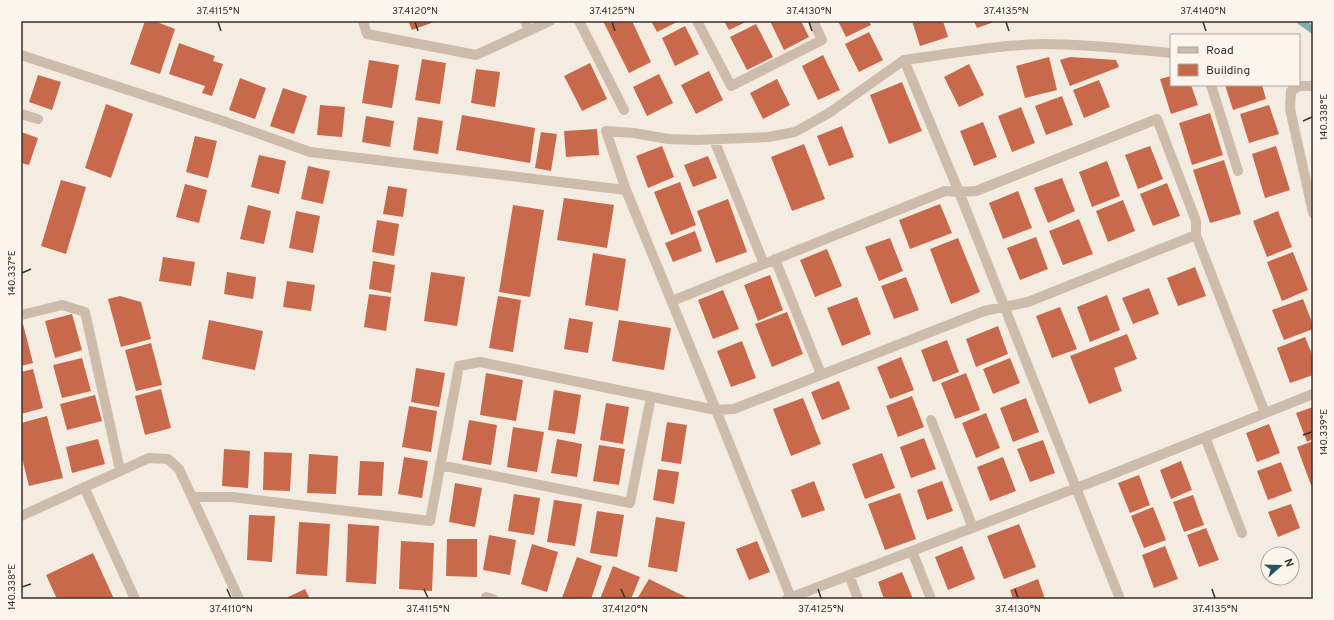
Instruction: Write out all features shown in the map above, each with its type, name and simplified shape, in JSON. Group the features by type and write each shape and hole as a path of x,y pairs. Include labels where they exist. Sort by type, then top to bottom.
{"street":[{"path":"363,21 367,34 476,56 550,21"},
{"path":"525,21 529,32"},
{"path":"579,21 624,110"},
{"path":"697,21 731,86 822,40 813,21"},
{"path":"1170,53 1043,44 997,47 904,60 829,113 795,132 768,137 697,140 668,139 634,133 606,131 626,190 716,410 789,598 1077,488 1313,394"},
{"path":"21,55 226,122 310,152 626,190"},
{"path":"904,60 959,192 1120,599"},
{"path":"1211,86 1238,171"},
{"path":"1313,86 1299,86 1291,91 1290,109 1311,190 1313,213"},
{"path":"21,114 38,119"},
{"path":"672,301 945,191 976,191 1157,119 1196,221 1196,235 1265,413"},
{"path":"714,140 764,264"},
{"path":"192,497 232,497 430,521 460,366 480,362 716,410 734,409 984,311 1028,302 1196,235"},
{"path":"775,259 821,374"},
{"path":"21,315 62,305 85,312 120,470"},
{"path":"440,465 630,503 651,397"},
{"path":"931,420 973,528"},
{"path":"1206,437 1242,532"},
{"path":"21,516 148,458 168,459 179,469 239,599"},
{"path":"84,487 135,599"},
{"path":"912,551 931,599"},
{"path":"849,575 858,599"}],"building":[{"path":"145,21 154,21 175,29 160,74 130,64"},
{"path":"408,21 437,21 412,30"},
{"path":"603,21 632,21 651,62 629,73"},
{"path":"651,21 679,21 657,32"},
{"path":"724,21 748,21 729,30"},
{"path":"770,21 801,21 809,37 784,50"},
{"path":"838,21 869,21 871,25 846,37"},
{"path":"912,21 943,21 948,37 920,46"},
{"path":"974,21 997,21 977,28"},
{"path":"756,24 773,57 747,70 730,37"},
{"path":"685,26 699,54 675,66 662,38"},
{"path":"869,32 883,60 859,72 845,44"},
{"path":"179,43 215,56 213,61 223,64 212,96 202,93 205,86 169,74"},
{"path":"823,55 840,90 818,100 802,66"},
{"path":"1049,57 1057,90 1025,98 1016,66"},
{"path":"1070,57 1116,60 1119,67 1070,86 1060,60"},
{"path":"422,59 446,63 440,104 415,100"},
{"path":"369,60 399,65 392,108 362,103"},
{"path":"590,63 607,99 582,111 564,76"},
{"path":"969,64 984,95 959,107 944,77"},
{"path":"476,69 500,72 495,107 471,103"},
{"path":"709,71 723,100 696,114 681,85"},
{"path":"659,74 673,103 647,116 633,87"},
{"path":"38,75 61,82 52,110 29,102"},
{"path":"1170,76 1170,86 1191,86 1198,105 1171,114 1160,79"},
{"path":"240,78 266,88 255,119 229,110"},
{"path":"777,79 790,105 763,119 750,93"},
{"path":"1099,80 1110,107 1084,118 1073,90"},
{"path":"902,82 922,131 889,144 870,95"},
{"path":"1225,86 1262,86 1266,99 1233,110"},
{"path":"283,88 307,96 294,134 270,126"},
{"path":"1062,96 1073,125 1046,135 1035,106"},
{"path":"106,104 133,114 111,178 85,168"},
{"path":"320,105 345,107 342,137 317,135"},
{"path":"1269,105 1279,134 1249,143 1240,114"},
{"path":"1021,107 1035,143 1012,152 998,116"},
{"path":"1210,113 1223,155 1192,165 1179,123"},
{"path":"462,115 535,128 530,163 456,150"},
{"path":"366,116 394,121 390,147 362,142"},
{"path":"418,117 443,121 438,154 413,150"},
{"path":"983,122 997,157 974,166 960,131"},
{"path":"842,126 854,157 829,166 817,136"},
{"path":"597,129 599,155 566,157 564,131"},
{"path":"21,132 38,138 29,165 21,163"},
{"path":"541,132 557,134 551,171 535,168"},
{"path":"195,136 217,141 208,178 186,172"},
{"path":"804,144 825,199 792,211 771,157"},
{"path":"662,146 674,177 648,188 636,156"},
{"path":"1150,146 1163,179 1138,189 1125,155"},
{"path":"1276,146 1290,190 1265,198 1252,154"},
{"path":"259,155 286,161 279,194 251,187"},
{"path":"708,156 717,178 693,187 684,165"},
{"path":"1224,160 1241,214 1210,223 1193,170"},
{"path":"1107,161 1120,196 1092,207 1079,172"},
{"path":"308,166 330,171 323,204 301,199"},
{"path":"1062,178 1075,211 1048,223 1034,188"},
{"path":"61,180 86,187 66,254 41,246"},
{"path":"680,182 696,225 671,235 654,192"},
{"path":"1167,183 1180,216 1153,226 1140,194"},
{"path":"185,184 207,190 199,223 176,217"},
{"path":"388,186 407,189 403,217 383,214"},
{"path":"1018,191 1032,228 1003,239 989,203"},
{"path":"564,198 614,205 607,248 557,240"},
{"path":"728,199 747,252 716,263 697,211"},
{"path":"1123,200 1135,231 1108,242 1096,211"},
{"path":"940,204 952,233 910,249 899,220"},
{"path":"248,205 271,211 264,244 240,239"},
{"path":"513,205 544,210 530,297 499,292"},
{"path":"296,211 320,216 313,253 289,248"},
{"path":"1278,211 1292,247 1267,257 1253,221"},
{"path":"1079,219 1093,254 1063,265 1049,231"},
{"path":"377,220 399,224 394,256 372,252"},
{"path":"695,231 702,251 673,262 665,243"},
{"path":"1036,237 1048,269 1020,280 1007,248"},
{"path":"890,238 903,271 879,281 865,247"},
{"path":"958,238 980,292 951,304 930,249"},
{"path":"827,249 842,286 815,297 800,260"},
{"path":"1293,252 1308,290 1282,301 1267,262"},
{"path":"593,253 626,259 618,311 585,305"},
{"path":"163,257 195,262 191,286 159,281"},
{"path":"373,261 395,265 391,293 369,289"},
{"path":"1195,267 1206,296 1178,306 1167,278"},
{"path":"227,272 256,277 253,299 224,294"},
{"path":"431,272 465,277 457,326 424,321"},
{"path":"770,275 783,310 758,321 744,285"},
{"path":"906,277 919,310 894,319 881,286"},
{"path":"287,281 315,285 311,311 283,307"},
{"path":"1149,288 1159,314 1133,324 1122,298"},
{"path":"723,290 739,329 713,339 698,300"},
{"path":"369,294 391,297 386,331 364,327"},
{"path":"1107,295 1120,330 1090,342 1077,307"},
{"path":"120,296 141,302 151,339 121,347 108,299"},
{"path":"498,296 521,300 513,352 489,348"},
{"path":"857,297 871,334 842,346 827,308"},
{"path":"1303,299 1313,325 1313,329 1284,340 1272,310"},
{"path":"1060,307 1077,349 1052,358 1036,316"},
{"path":"787,312 803,354 772,367 755,324"},
{"path":"72,314 82,350 55,358 45,321"},
{"path":"569,318 593,322 588,353 564,349"},
{"path":"209,320 263,331 255,370 202,359"},
{"path":"619,320 671,328 664,370 612,361"},
{"path":"23,324 33,363 21,366 21,325"},
{"path":"998,326 1008,354 976,367 966,339"},
{"path":"1127,334 1137,359 1114,368 1122,391 1089,404 1070,356"},
{"path":"1305,337 1313,357 1313,375 1290,383 1277,348"},
{"path":"947,340 959,372 933,382 921,350"},
{"path":"742,341 756,378 731,387 717,351"},
{"path":"151,343 162,385 136,391 125,350"},
{"path":"901,357 914,390 890,399 877,367"},
{"path":"82,358 91,391 62,398 53,365"},
{"path":"1010,358 1020,383 993,394 983,369"},
{"path":"416,368 445,373 439,407 411,402"},
{"path":"33,369 43,408 21,414 21,372"},
{"path":"486,373 523,380 516,421 480,415"},
{"path":"966,373 980,410 955,419 941,383"},
{"path":"839,381 850,409 822,420 811,392"},
{"path":"161,389 171,428 145,435 135,396"},
{"path":"554,390 581,395 575,434 548,430"},
{"path":"95,395 102,421 67,430 60,404"},
{"path":"912,396 924,427 898,437 886,406"},
{"path":"803,398 821,444 791,456 773,409"},
{"path":"1026,398 1039,432 1013,442 1000,408"},
{"path":"606,403 629,407 623,444 600,440"},
{"path":"409,406 437,411 431,452 402,447"},
{"path":"1313,407 1313,439 1307,442 1296,413"},
{"path":"986,413 1000,448 976,458 962,423"},
{"path":"47,416 63,478 29,486 21,454 21,423"},
{"path":"469,420 497,425 491,465 462,460"},
{"path":"667,422 687,425 681,464 661,461"},
{"path":"1269,424 1280,453 1257,462 1246,433"},
{"path":"513,427 544,432 537,472 507,467"},
{"path":"924,438 936,469 911,478 900,447"},
{"path":"98,439 105,464 72,473 66,447"},
{"path":"557,439 582,444 577,477 551,473"},
{"path":"1043,440 1055,473 1030,482 1017,449"},
{"path":"1313,441 1313,485 1311,485 1297,447"},
{"path":"599,445 625,449 619,485 593,481"},
{"path":"224,449 250,451 248,488 222,486"},
{"path":"264,452 292,453 290,491 263,490"},
{"path":"882,453 895,488 865,499 852,464"},
{"path":"309,454 338,456 336,494 307,493"},
{"path":"404,457 428,461 422,498 398,494"},
{"path":"1003,457 1016,491 990,501 977,467"},
{"path":"360,461 384,462 382,496 358,495"},
{"path":"1181,461 1192,490 1171,499 1160,470"},
{"path":"1281,462 1292,491 1268,500 1257,471"},
{"path":"658,469 679,472 674,504 653,500"},
{"path":"1139,475 1150,505 1130,513 1118,483"},
{"path":"814,481 825,510 802,518 791,490"},
{"path":"942,481 953,511 927,520 917,490"},
{"path":"455,483 482,488 475,527 449,522"},
{"path":"900,493 916,539 885,550 868,504"},
{"path":"514,494 540,498 534,535 508,531"},
{"path":"1193,495 1204,525 1184,532 1173,502"},
{"path":"554,500 582,504 575,546 547,542"},
{"path":"1291,504 1300,528 1278,537 1268,512"},
{"path":"1153,507 1166,540 1144,548 1131,516"},
{"path":"597,511 624,515 617,557 590,553"},
{"path":"249,515 275,516 272,562 247,560"},
{"path":"656,517 685,522 677,572 648,567"},
{"path":"299,522 330,524 327,576 296,574"},
{"path":"348,524 379,526 376,584 346,582"},
{"path":"1019,524 1036,567 1004,579 987,536"},
{"path":"1206,528 1219,560 1199,567 1187,535"},
{"path":"489,535 516,540 510,575 483,570"},
{"path":"447,539 477,539 477,577 446,576"},
{"path":"401,541 434,543 432,591 399,589"},
{"path":"757,541 770,572 749,580 736,549"},
{"path":"532,544 558,552 547,592 521,584"},
{"path":"962,546 975,579 948,590 935,557"},
{"path":"1165,546 1178,579 1154,588 1142,555"},
{"path":"93,553 114,599 57,599 46,575"},
{"path":"577,557 602,566 591,599 562,598"},
{"path":"613,566 640,577 631,599 600,599"},
{"path":"902,572 913,599 884,599 878,582"},
{"path":"649,579 690,599 637,599"},
{"path":"1038,579 1045,599 1013,599 1010,590"},
{"path":"305,589 310,599 284,599"}],"waterway":[{"path":"1300,21 1313,30"}]}
